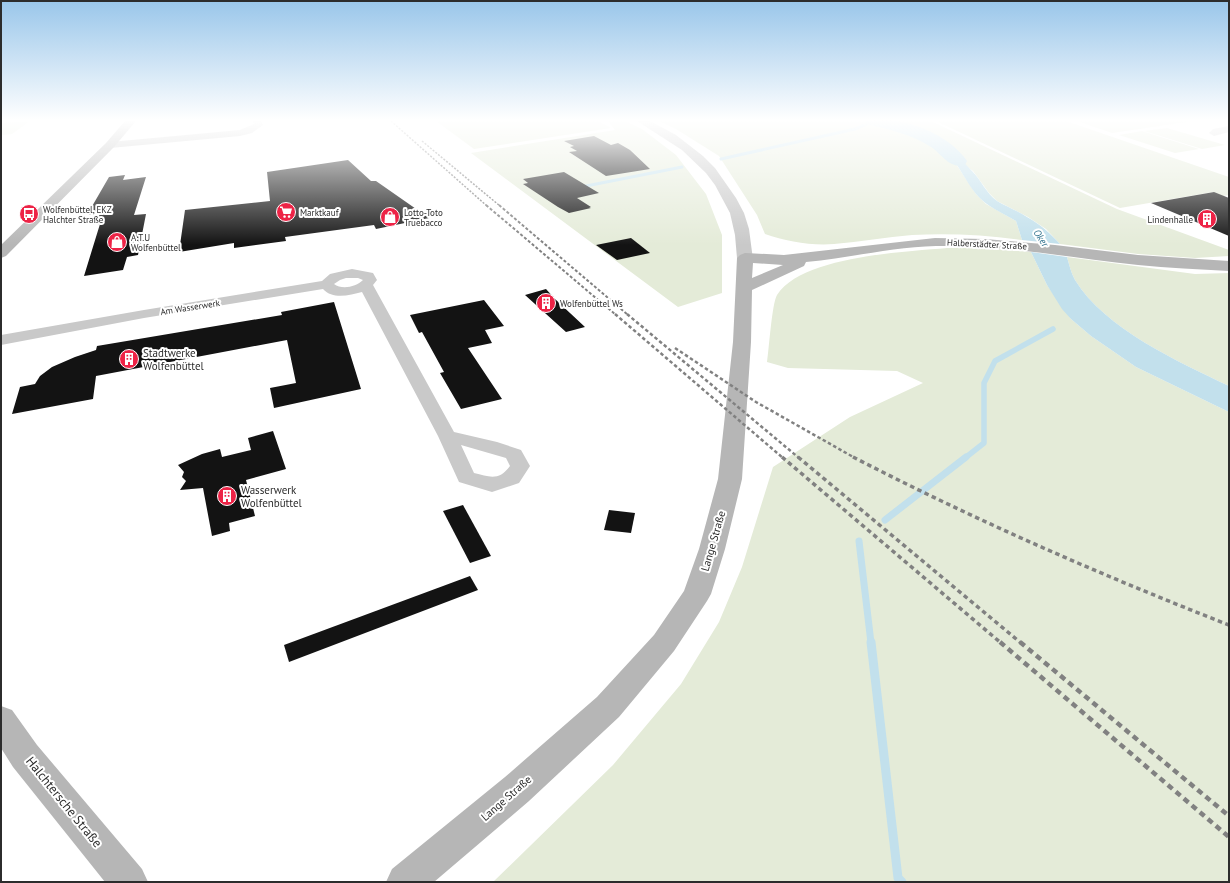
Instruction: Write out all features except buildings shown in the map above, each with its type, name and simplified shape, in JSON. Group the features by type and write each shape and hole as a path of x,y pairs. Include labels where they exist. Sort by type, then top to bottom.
{"main road":[{"path":"1,253 93,162"},
{"name":"Halberstädter Straße","path":"745,258 784,260 816,258 900,245 935,242 1021,245 1173,264 1229,266"},
{"name":"Lange Straße","path":"405,881 517,789 608,707 664,643 697,594 712,549 730,479 746,287 745,258"},
{"path":"746,287 789,266 816,258"},
{"name":"Halchtersche Straße","path":"1,720 25,756 129,882"}],"street":[{"name":"Lange Straße","path":"703,162 720,180 737,213 742,233 745,258"},
{"name":"Am Wasserwerk","path":"1,340 144,314 327,284 333,290 340,291 350,291 366,286 447,436"},
{"name":"Am Wasserwerk","path":"1,331 46,332"},
{"path":"1,350 46,332"}],"green space":[{"path":"483,162 682,162 706,194 722,235 722,293 678,307"},
{"path":"723,162 955,162 976,194 986,204 1016,221 1022,240 967,235 926,234 834,244 808,244 781,239 765,234 757,215"},
{"path":"961,162 1018,162 1117,209 1229,250 1229,256 1195,258 1138,254 1060,244 1046,229 1028,217 997,201 989,193 973,171"},
{"path":"1023,162 1186,162 1229,177 1229,195 1223,196 1213,192 1120,208"},
{"path":"947,248 985,248 1031,252 1047,285 1071,319 1091,336 1136,367 1229,412 1229,882 493,882 613,765 681,684 719,622 742,567 773,467 850,417 923,383 897,371 788,368 767,362 772,316 777,295 790,282 808,272 830,264 881,254"},
{"path":"1067,257 1195,274 1229,273 1229,386 1166,355 1124,329 1105,314 1088,298 1075,280"}],"water":[{"name":"Oker","path":"955,162 963,162 993,198 1036,223 1049,232 1060,244 1022,240 1016,221 984,202 972,189"},
{"path":"1031,252 1067,257 1075,280 1088,298 1105,314 1124,329 1166,355 1229,386 1229,412 1136,367 1091,336 1062,309 1047,285"}],"waterway":[{"path":"581,187 682,167"},
{"path":"965,458 984,443 984,383 995,361 1053,329"},
{"path":"885,520 966,457"},
{"path":"859,541 871,643"},
{"path":"871,642 898,878 902,882"}],"railway":[{"path":"438,162 487,206"},
{"path":"447,162 500,206"},
{"path":"486,205 616,315"},
{"path":"499,205 628,315"},
{"path":"615,314 783,458"},
{"path":"627,314 799,458"},
{"path":"675,348 756,402 855,458"},
{"path":"782,457 1001,643"},
{"path":"798,457 1021,643"},
{"path":"855,458 945,503 1039,546 1133,587 1229,625"},
{"path":"1000,642 1229,837"},
{"path":"1020,642 1229,816"}],"place":[{"name":"Marktkauf","path":"286,212"},
{"name":"Wolfenbüttel, EKZ Halchter Straße","path":"29,214"},
{"name":"Lotto-Toto Truebacco","path":"390,217"},
{"name":"Lindenhalle","path":"1207,219"},
{"name":"A.T.U Wolfenbüttel","path":"117,242"},
{"name":"Wolfenbüttel Ws","path":"546,303"},
{"name":"Stadtwerke Wolfenbüttel","path":"129,359"},
{"name":"Wasserwerk Wolfenbüttel","path":"227,496"}]}
